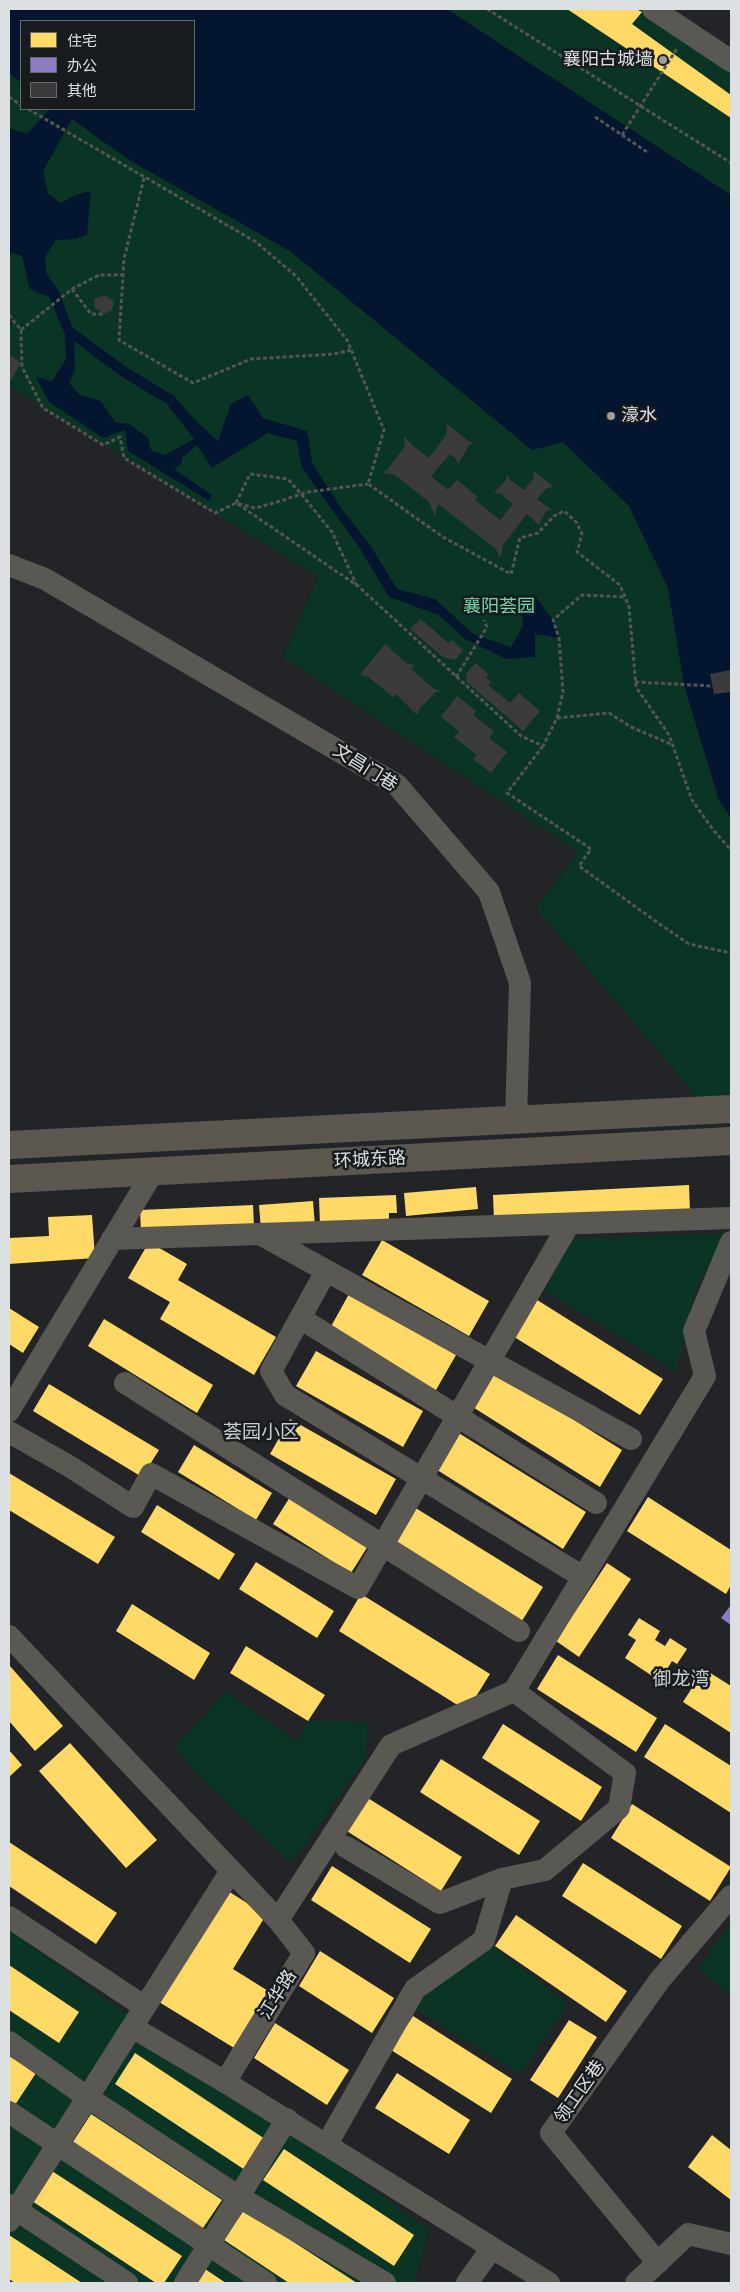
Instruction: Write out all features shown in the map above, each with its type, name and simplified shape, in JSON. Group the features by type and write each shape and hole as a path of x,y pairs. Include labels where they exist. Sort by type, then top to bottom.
{"main road":[{"name":"环城东路","path":"9,1145 731,1110"},
{"name":"环城东路","path":"9,1179 731,1142"}],"street":[{"path":"653,9 731,60"},
{"name":"文昌门巷","path":"9,565 45,579 397,785 489,892 520,984 516,1120"},
{"path":"9,1411 153,1172"},
{"path":"112,1240 731,1218"},
{"path":"9,1432 69,1466 133,1506 151,1474 358,1588 489,1359 569,1224"},
{"path":"260,1234 631,1439"},
{"path":"278,1920 392,1745 514,1691 705,1376 694,1331 731,1242"},
{"path":"326,1271 271,1371 285,1395 583,1577"},
{"path":"300,1318 596,1503"},
{"path":"126,1383 519,1631"},
{"name":"江华路","path":"9,1636 278,1920 304,1953 225,2082"},
{"path":"346,1847 440,1903 502,1879 545,1870 619,1808 625,1773 514,1691"},
{"path":"127,2283 11,2212 57,2144 231,1871"},
{"path":"327,2144 415,1989 484,1940 502,1879"},
{"name":"领工区巷","path":"658,2263 551,2132 659,1981 731,1896"},
{"path":"9,1916 145,2007"},
{"path":"132,2027 327,2144 492,2248 535,2280"},
{"path":"9,2042 87,2097 239,2197 385,2283"},
{"path":"9,2112 266,2283"},
{"path":"185,2283 287,2119"},
{"path":"636,2283 688,2234 731,2244"},
{"path":"467,2283 492,2248"}],"path":[{"path":"487,9 641,104 731,163"},
{"path":"622,135 688,32"},
{"path":"9,97 20,103"},
{"path":"30,110 256,242 296,276 347,340 384,430 368,484"},
{"path":"595,117 647,152"},
{"path":"144,178 124,259 120,340 193,383 251,359 334,354 351,350"},
{"path":"20,330 67,293 99,275 123,275"},
{"path":"72,290 92,314 104,314"},
{"path":"9,316 20,330 22,367 43,408 103,444 120,437 124,458 215,514 236,503 250,474 288,479 332,532 358,586"},
{"path":"236,503 255,508 301,494 368,484 443,537 510,574 520,538 538,533 554,516 564,512 577,523 582,534 577,552 620,585 629,607 636,687 669,735 692,800 714,831 731,850"},
{"path":"236,503 358,586 521,736 543,746"},
{"path":"625,597 582,595 553,620 560,638 563,692 557,718 543,746 507,793 591,849 579,866 658,923 689,944 731,953"},
{"path":"456,677 487,627 484,620"},
{"path":"635,682 712,686"},
{"path":"557,718 609,713 631,727 673,745"}],"green space":[{"path":"447,9 653,9 731,61 731,195"},
{"name":"襄阳荟园","path":"9,73 20,81 20,110 59,110 129,160 290,251 532,450 563,442 629,506 668,588 684,685 718,800 731,818 731,1109 709,1111 536,908 578,852 283,657 318,577 9,386"},
{"path":"728,1234 698,1284 676,1371 545,1291 572,1238"},
{"path":"226,1692 298,1742 308,1721 368,1722 365,1759 297,1856 289,1861 202,1779 174,1747"},
{"path":"731,1922 731,1996 699,1969"},
{"path":"9,1930 429,2230 414,2283 9,2283"},
{"path":"484,1940 568,2003 520,2074 406,2004"}],"water":[{"name":"濠水","path":"9,9 447,9 731,195 731,818 719,800 684,685 668,588 629,506 563,442 532,450 290,251 129,160 72,119 43,171 48,194 61,203 76,195 91,191 87,235 75,239 56,240 45,257 46,273 59,292 72,327 126,367 174,396 197,422 218,441 231,404 248,395 263,418 307,431 312,463 341,508 370,545 397,589 435,599 473,634 511,647 523,626 521,607 535,596 553,620 559,638 535,634 535,657 506,659 465,639 439,615 389,597 359,547 302,468 297,441 268,433 212,468 197,445 182,458 182,462 175,470 212,495 209,501 128,451 125,430 103,438 49,402 36,377 52,381 66,359 65,334 49,297 30,289 22,256 9,252 9,129 28,133 49,110 195,110 195,20 20,20 20,81 9,73","holes":["74,341 119,375 167,404 194,439 165,455 151,450 148,438 129,424 115,422 101,401 80,395 69,383 75,370"]}],"building: 住宅":[{"name":"襄阳古城墙","path":"567,9 636,9 642,12 632,24 731,95 731,118"},
{"path":"689,1185 690,1211 494,1221 493,1195"},
{"path":"476,1187 478,1209 406,1216 404,1193"},
{"path":"396,1195 397,1213 389,1213 389,1222 320,1225 319,1198"},
{"path":"313,1201 315,1226 261,1230 259,1205"},
{"path":"253,1205 254,1227 141,1232 140,1210"},
{"path":"92,1215 95,1258 9,1264 9,1238 49,1236 48,1217"},
{"path":"382,1240 489,1301 469,1336 362,1275"},
{"path":"149,1242 187,1264 178,1280 276,1337 254,1375 160,1319 170,1302 128,1278"},
{"path":"349,1294 456,1355 436,1390 329,1330"},
{"path":"534,1298 663,1379 640,1415 511,1335"},
{"path":"9,1308 39,1327 23,1353 9,1344"},
{"path":"104,1319 213,1385 197,1413 88,1346"},
{"path":"316,1351 423,1411 403,1447 296,1386"},
{"path":"494,1370 622,1450 600,1487 471,1406"},
{"path":"49,1384 159,1450 142,1477 33,1411"},
{"path":"290,1419 396,1479 376,1515 270,1454"},
{"path":"457,1432 586,1512 563,1549 434,1468"},
{"path":"194,1445 272,1493 256,1520 178,1472"},
{"path":"9,1473 115,1537 98,1564 9,1510"},
{"path":"290,1497 368,1546 351,1573 273,1524"},
{"path":"648,1497 731,1550 731,1585 726,1594 627,1531"},
{"path":"157,1505 235,1554 219,1580 141,1532"},
{"path":"414,1507 543,1587 520,1624 391,1543"},
{"path":"256,1562 334,1611 317,1638 239,1589"},
{"path":"607,1563 631,1579 579,1657 556,1641"},
{"path":"361,1594 490,1674 467,1711 339,1631"},
{"path":"132,1604 210,1653 194,1680 116,1631"},
{"path":"639,1618 660,1631 655,1640 665,1646 670,1638 687,1649 677,1664 672,1661 660,1681 625,1658 636,1640 628,1635"},
{"path":"246,1646 325,1695 308,1721 230,1673"},
{"path":"558,1655 657,1718 636,1752 537,1689"},
{"path":"9,1665 63,1726 35,1751 9,1721"},
{"path":"704,1669 731,1686 731,1733 683,1702"},
{"path":"503,1724 602,1787 581,1821 482,1758"},
{"path":"665,1724 731,1766 731,1813 644,1757"},
{"path":"70,1743 157,1840 126,1868 39,1771"},
{"path":"9,1750 22,1765 9,1777"},
{"path":"441,1759 540,1821 519,1855 420,1792"},
{"path":"363,1795 462,1857 441,1891 342,1828"},
{"path":"632,1804 731,1867 710,1901 611,1838"},
{"path":"9,1842 117,1913 96,1944 9,1886"},
{"path":"583,1863 682,1926 661,1959 562,1896"},
{"path":"332,1866 431,1929 410,1963 311,1900"},
{"path":"228,1891 266,1915 233,1969 273,1994 239,2051 159,2002"},
{"path":"516,1915 627,1991 606,2022 495,1946"},
{"path":"320,1951 394,1998 372,2033 299,1986"},
{"path":"9,1965 79,2012 59,2043 9,2010"},
{"path":"413,2016 512,2079 491,2113 391,2050"},
{"path":"569,2020 597,2037 558,2098 530,2080"},
{"path":"275,2023 349,2070 327,2105 254,2058"},
{"path":"135,2053 265,2139 245,2170 115,2084"},
{"path":"9,2056 36,2073 15,2105 9,2100"},
{"path":"397,2073 470,2120 449,2154 375,2108"},
{"path":"91,2114 222,2200 201,2231 71,2145"},
{"path":"712,2135 731,2150 731,2200 688,2167"},
{"path":"284,2149 414,2235 394,2266 263,2180"},
{"path":"52,2171 182,2256 164,2283 156,2283 32,2201"},
{"path":"244,2210 357,2283 289,2283 224,2240"},
{"path":"9,2235 82,2283 15,2283 9,2279"},
{"path":"205,2269 226,2283 195,2283"}],"building: 办公":[{"path":"731,1605 731,1625 721,1618"}],"building: 其他":[{"path":"104,295 114,301 112,310 104,314 95,308 94,299"},
{"path":"9,354 21,363 9,383"},
{"path":"447,424 467,440 474,443 469,445 458,464 456,459 450,454 431,476 448,490 457,480 478,497 475,500 500,520 513,504 501,494 494,493 506,480 507,474 510,480 524,490 533,479 534,471 553,486 546,489 537,499 552,510 546,511 539,525 527,514 503,545 500,558 496,549 438,504 435,516 429,502 395,475 382,473 388,469 405,446 404,436 429,458 446,435"},
{"path":"421,619 448,643 452,640 463,650 455,660 443,657 410,629"},
{"path":"385,644 406,663 415,665 411,669 434,689 441,691 436,692 421,707 417,715 396,694 393,697 367,676 360,675"},
{"path":"475,663 489,674 486,678 491,682 488,685 510,703 519,693 540,711 523,731 466,681 467,673"},
{"path":"731,670 731,692 714,694 710,674"},
{"path":"457,696 476,711 473,715 494,731 489,738 507,752 491,773 473,759 477,755 454,737 459,731 441,717"}],"place":[{"name":"襄阳古城墙","path":"663,60"},
{"name":"濠水","path":"611,416"}],"district":[{"name":"荟园小区","path":"261,1433"},
{"name":"御龙湾","path":"681,1680"}]}
